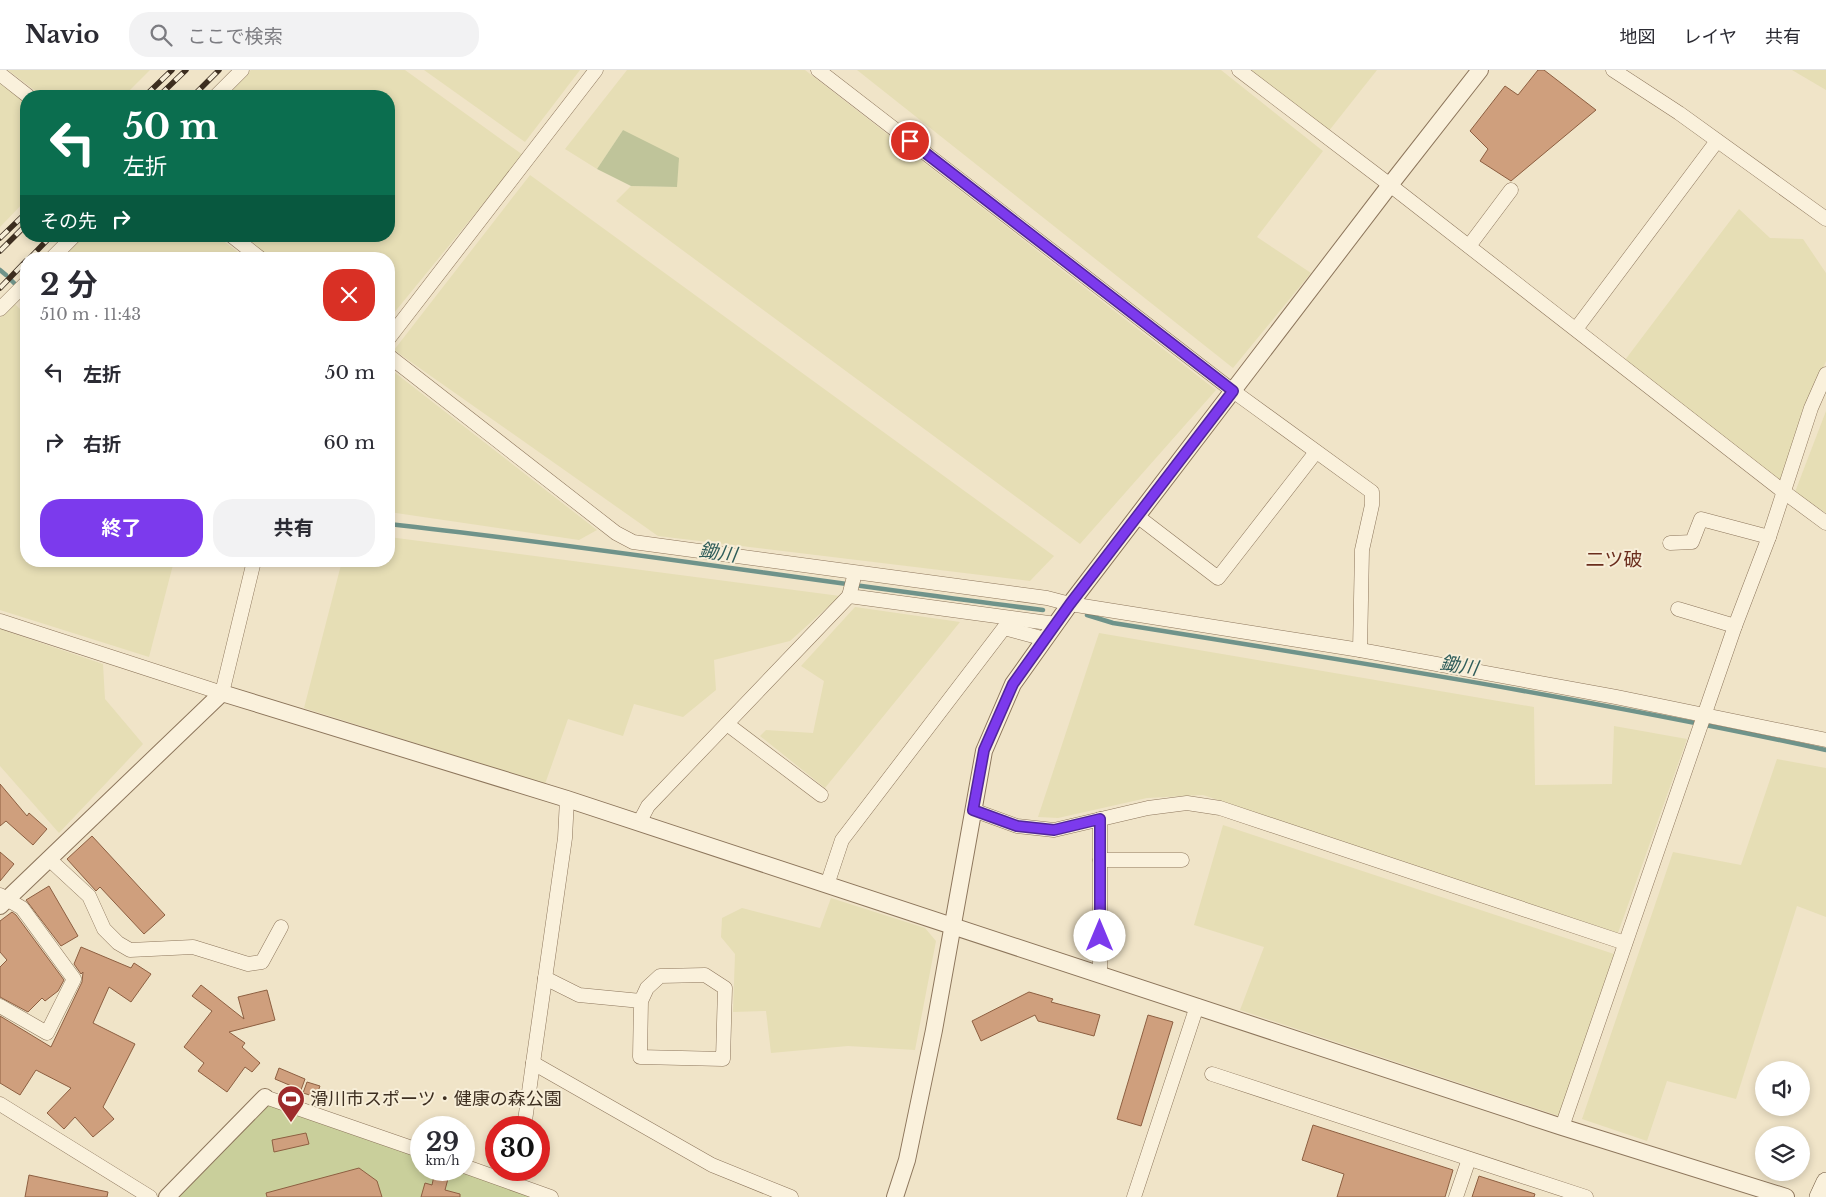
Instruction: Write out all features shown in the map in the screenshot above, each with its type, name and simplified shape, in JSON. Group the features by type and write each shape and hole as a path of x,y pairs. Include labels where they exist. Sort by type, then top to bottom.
{"main road":[{"path":"1819,1197 1826,1182"}],"street":[{"path":"222,90 242,70"},
{"path":"395,330 596,70"},
{"path":"818,70 1233,391 1372,492 1372,505 1362,550 1360,650"},
{"path":"1239,70 1826,523"},
{"path":"895,1197 906,1160 954,926 984,750 1013,684 1070,604 1480,70"},
{"path":"1613,70 1826,219"},
{"path":"0,74 20,90"},
{"path":"1576,329 1717,141"},
{"path":"1469,246 1511,190"},
{"path":"58,252 68,242"},
{"path":"240,242 252,252"},
{"path":"0,309 20,289"},
{"path":"395,361 616,534 633,542 1056,624"},
{"path":"1562,1127 1735,626 1769,537 1811,408 1826,374"},
{"path":"1137,516 1218,578 1316,452"},
{"path":"1670,543 1692,542 1701,519 1769,537"},
{"path":"0,1006 47,1034 74,979 22,908 2,900 49,859 222,693 253,567"},
{"path":"852,584 1038,597 1070,604 1360,650 1703,721 1826,740"},
{"path":"639,823 648,806 727,724 852,584"},
{"path":"1678,609 1735,626"},
{"path":"0,621 222,693 567,799 1562,1127 1786,1197"},
{"path":"827,884 842,840 1004,628 1045,639"},
{"path":"727,724 821,795"},
{"path":"526,1116 565,838 567,799"},
{"path":"973,810 1017,826 1054,830 1148,808 1187,803 1220,808 1625,943"},
{"path":"1100,819 1100,974"},
{"path":"49,859 89,896 104,929 118,943 130,950 194,947 248,964 262,962 281,927"},
{"path":"1100,860 1182,860"},
{"path":"705,975 725,988 723,1059 640,1058 641,1001 647,988 660,976 705,975"},
{"path":"545,978 579,994 641,1001"},
{"path":"1134,1197 1198,1006"},
{"path":"534,1063 712,1165 791,1197"},
{"path":"1212,1074 1586,1197"},
{"path":"167,1197 265,1097 410,1147"},
{"path":"0,1104 150,1197"},
{"path":"1456,1197 1470,1159"},
{"path":"523,1181 550,1197"}],"shaded area":[{"path":"8,70 150,70 130,90 34,90"},
{"path":"251,70 405,70 523,155 395,312 395,252 262,252 249,242 395,242 395,90 230,90"},
{"path":"424,70 580,70 525,142"},
{"path":"627,70 805,70 1216,390 1080,544 616,201 631,186 677,187 623,130 597,169 565,149"},
{"path":"857,70 1221,70 1323,151 1257,237 1311,273 1233,368"},
{"path":"1248,70 1377,70 1328,132"},
{"path":"1792,70 1826,70 1826,90"},
{"path":"0,82 20,98 20,206 0,227"},
{"path":"530,175 1054,556 1030,581 658,536 395,351"},
{"path":"1739,209 1770,238 1803,239 1826,273 1826,361 1781,481 1625,360"},
{"path":"78,242 225,242 238,252 69,252"},
{"path":"15,304 20,309 20,567 172,567 149,657 0,610 0,318"},
{"path":"395,373 597,530 579,540 395,513"},
{"path":"1826,411 1826,513 1795,492"},
{"path":"395,538 840,596 790,641 714,660 716,690 683,717 634,704 623,736 568,719 545,784 304,708 340,567 395,567"},
{"path":"855,607 960,622 825,788 760,736 766,730 813,733 824,681 801,666"},
{"path":"0,629 103,664 105,699 143,744 59,833 0,766"},
{"path":"1099,633 1534,707 1535,785 1612,784 1614,726 1687,739 1618,933 1203,795 1147,798 1058,818 1038,817"},
{"path":"1777,759 1826,768 1826,917 1797,906 1736,1099 1667,1081 1647,1141 1582,1119 1673,852 1741,865"},
{"path":"1223,825 1614,954 1559,1116 1240,1010 1264,947 1194,925"},
{"path":"831,898 925,928 936,941 915,1050 848,1046 771,1053 766,1011 733,1012 735,954 721,937 722,918 742,908 820,928"}],"green space":[{"path":"623,130 679,158 677,187 631,186 597,169"},
{"name":"滑川市スポーツ・健康の森公園","path":"265,1097 410,1146 410,1181 475,1181 475,1169 485,1172 485,1181 512,1181 559,1197 168,1197"}],"building":[{"path":"1538,70 1544,70 1596,110 1511,181 1480,161 1488,149 1470,131 1505,86 1518,95"},
{"path":"0,784 27,816 29,813 47,829 33,845 6,821 0,826"},
{"path":"92,836 165,915 144,934 100,887 96,891 67,859"},
{"path":"0,852 14,864 0,881"},
{"path":"49,886 78,936 61,946 26,900"},
{"path":"12,912 64,980 58,991 45,1001 42,998 28,1012 0,997 0,967 7,960 0,952 0,921"},
{"path":"81,947 131,968 134,963 151,974 131,1002 109,987 93,1023 135,1044 103,1107 114,1119 93,1137 75,1117 64,1129 47,1113 71,1088 36,1070 20,1095 0,1083 0,1016 51,1047 82,982 83,972 81,974 74,964"},
{"path":"201,985 244,1019 238,997 267,990 275,1020 229,1032 245,1043 242,1047 260,1063 252,1072 245,1067 227,1092 198,1071 204,1063 184,1047 212,1011 192,996"},
{"path":"1029,992 1053,999 1051,1002 1100,1015 1094,1036 1038,1021 1035,1015 981,1041 972,1021"},
{"path":"1148,1015 1173,1022 1141,1126 1117,1119"},
{"path":"279,1068 305,1079 301,1090 275,1079"},
{"path":"307,1082 320,1086 316,1097 303,1093"},
{"path":"1313,1125 1453,1170 1445,1197 1337,1197 1344,1174 1302,1160"},
{"path":"306,1133 309,1144 274,1152 272,1140"},
{"path":"359,1168 377,1181 382,1197 267,1197 266,1193"},
{"path":"29,1175 108,1192 107,1197 25,1197"},
{"path":"1479,1176 1535,1194 1534,1197 1472,1197"},
{"path":"433,1181 447,1181 445,1190 460,1194 460,1197 421,1197 425,1183 432,1185"}],"waterway":[{"name":"鋤川","path":"0,270 6,275"},
{"name":"鋤川","path":"11,280 20,289"},
{"name":"鋤川","path":"395,525 471,533 1043,610"},
{"name":"鋤川","path":"1087,615 1113,623 1560,697 1826,750"}],"railway":[{"path":"151,90 172,70"},
{"path":"165,90 186,70"},
{"path":"199,90 219,70"},
{"path":"0,238 20,219"},
{"path":"0,251 20,231"},
{"path":"36,252 45,242"},
{"path":"0,288 20,267"}],"place":[{"name":"滑川市スポーツ・健康の森公園","path":"291,1123"}],"district":[{"name":"二ツ破","path":"1614,559"}],"route":[{"path":"910,141 1233,391 1070,604 1013,684 984,750 973,810 1017,826 1054,830 1100,819 1100,936"}]}
